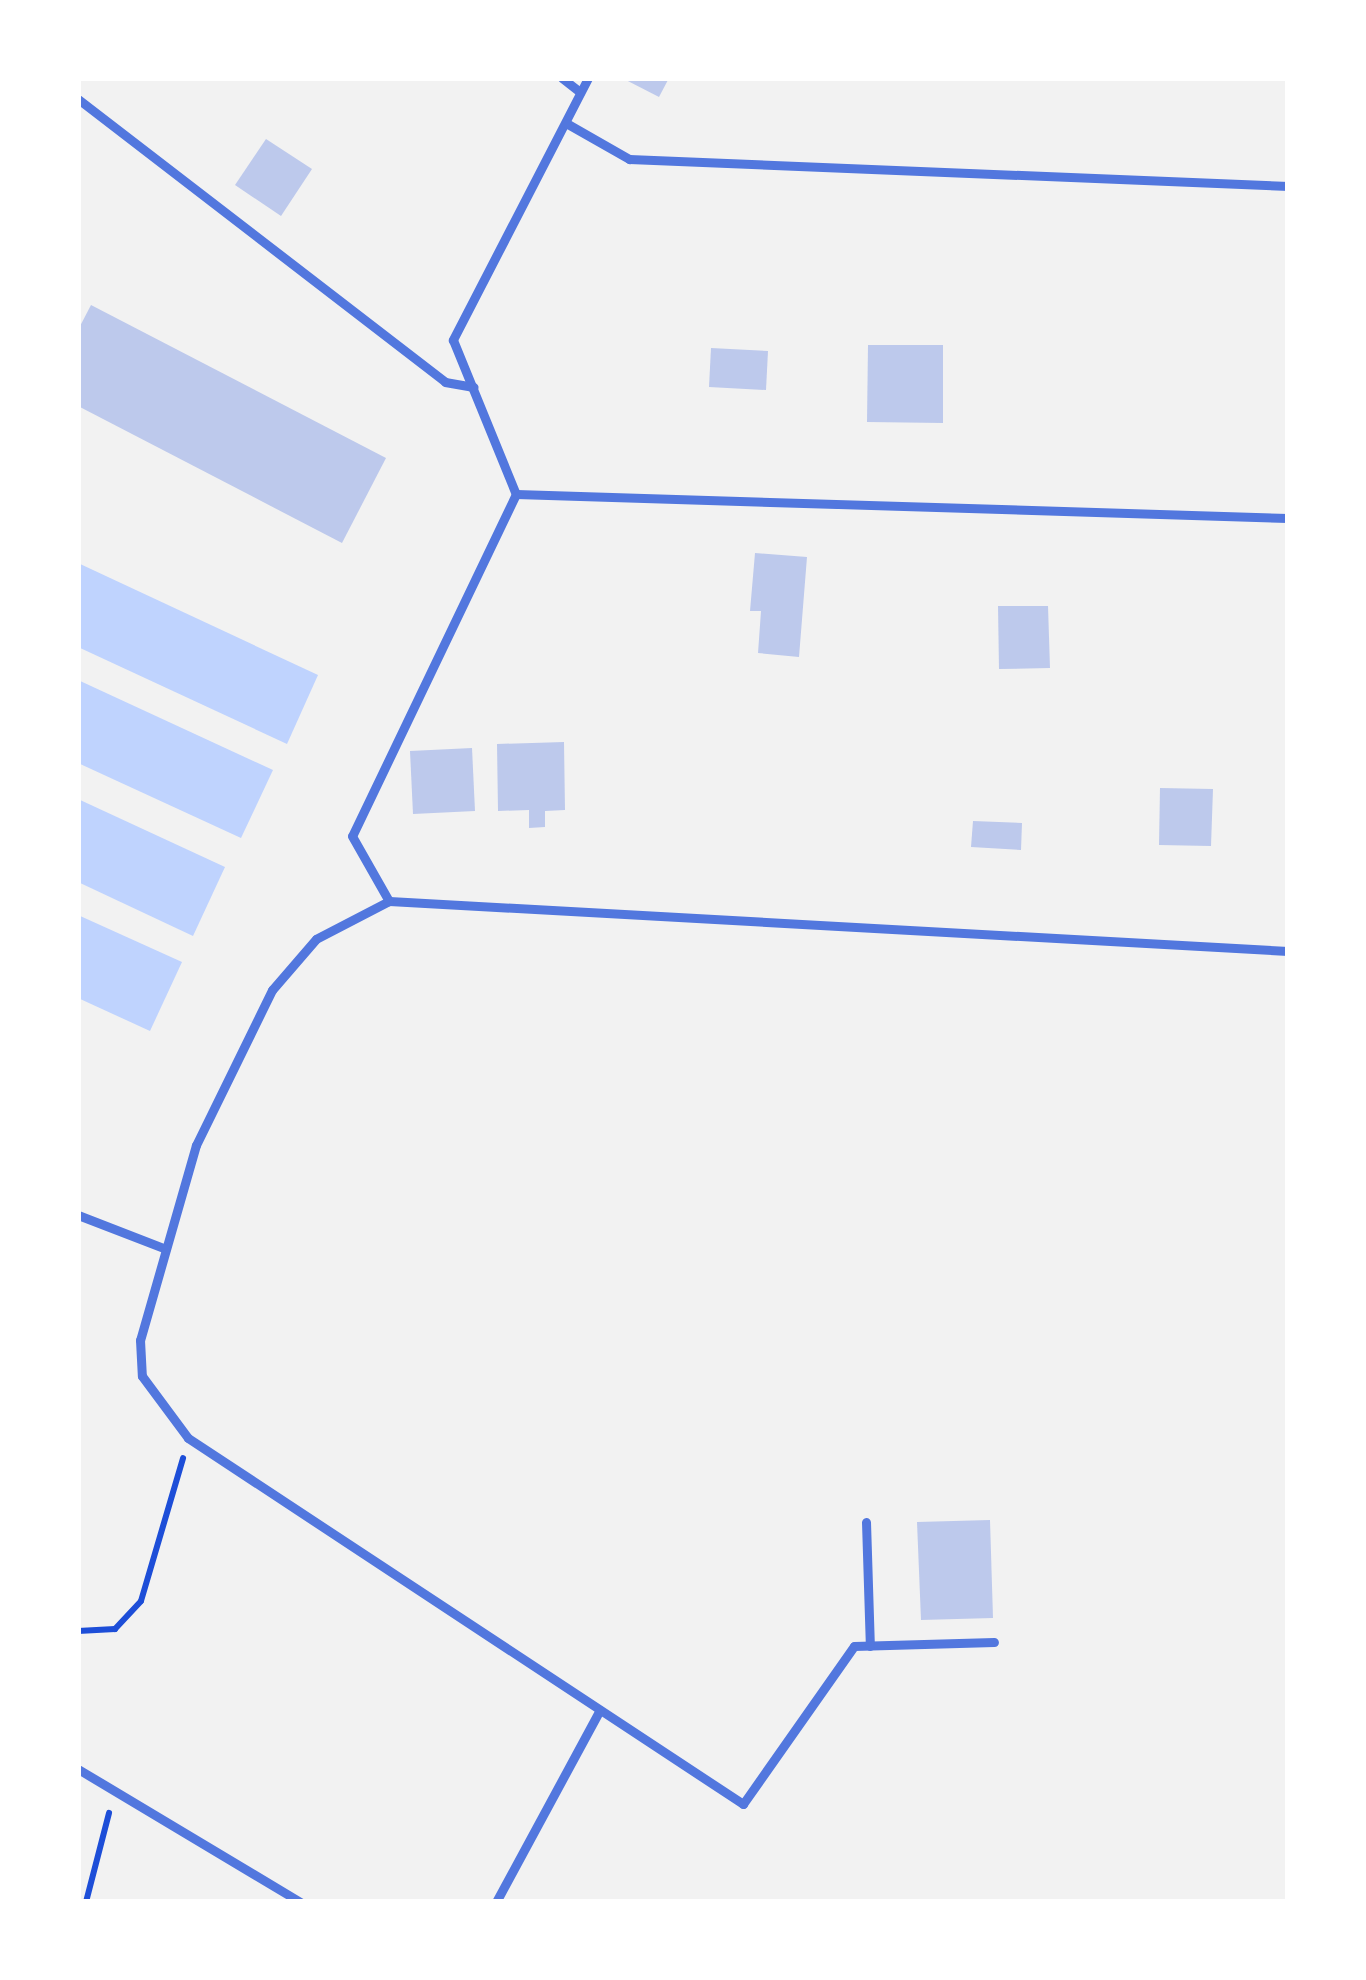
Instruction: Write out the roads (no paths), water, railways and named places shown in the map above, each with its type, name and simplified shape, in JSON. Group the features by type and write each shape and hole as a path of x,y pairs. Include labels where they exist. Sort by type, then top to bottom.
{"lane":[{"path":"562,78 580,92"},
{"path":"389,901 352,836 516,494 453,340 587,78"},
{"path":"78,99 445,382 474,387"},
{"path":"566,123 628,159 1288,186"},
{"path":"516,494 1288,518"},
{"path":"994,1642 854,1646 743,1804 188,1438 142,1376 140,1340 196,1144 272,990 316,939 389,901 1288,951"},
{"path":"78,1215 166,1249"},
{"path":"866,1522 870,1646"},
{"path":"496,1902 600,1710"},
{"path":"78,1769 300,1902"}],"water":[{"path":"78,563 318,675 287,744 78,647"},
{"path":"78,680 273,770 241,838 78,763"},
{"path":"78,799 225,867 193,936 78,882"},
{"path":"78,915 182,962 150,1031 78,998"}]}
